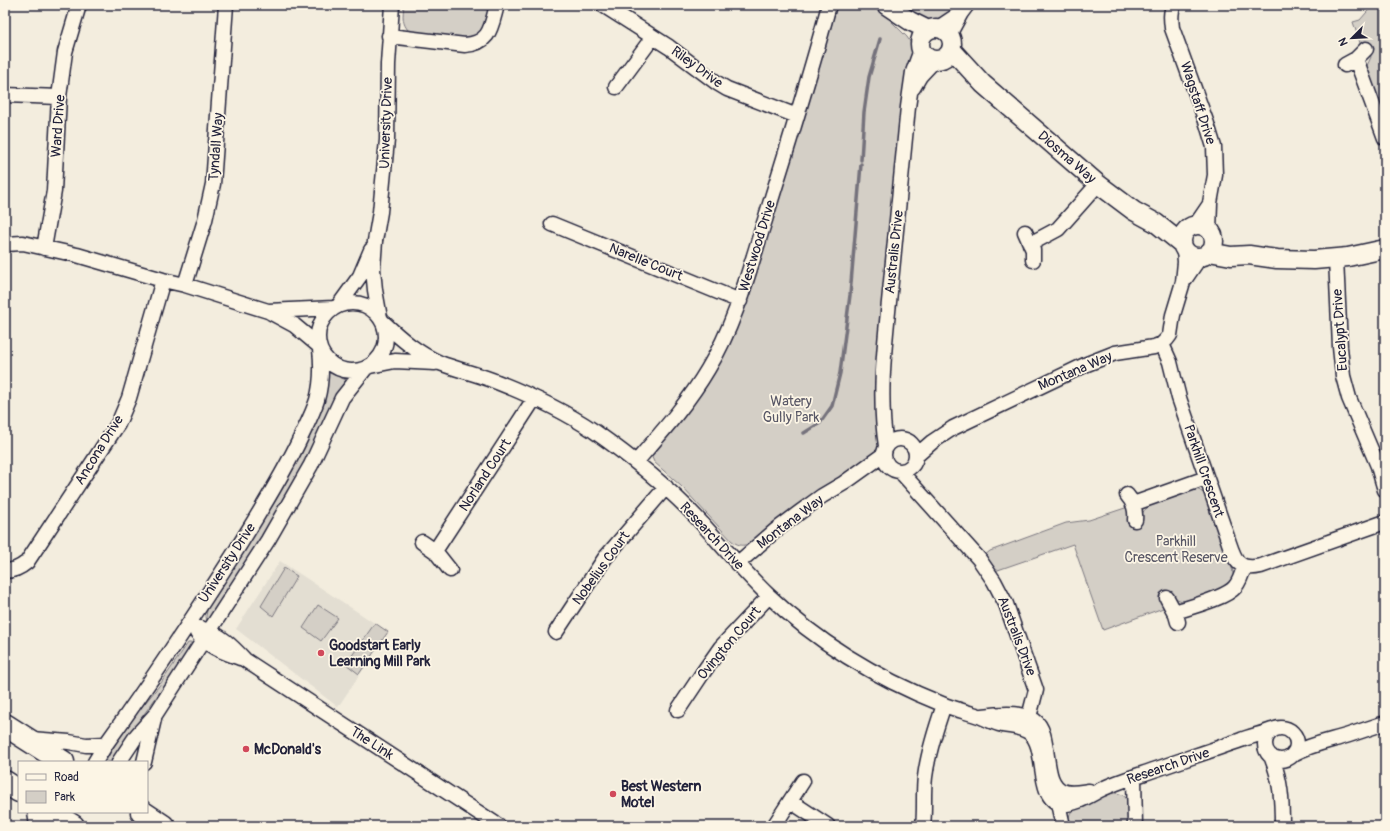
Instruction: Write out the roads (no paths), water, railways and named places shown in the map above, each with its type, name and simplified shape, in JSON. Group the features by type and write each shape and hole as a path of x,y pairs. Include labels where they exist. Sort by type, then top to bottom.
{"highway":[{"path":"5,725 61,761"},
{"path":"5,782 18,790"},
{"path":"53,813 74,826"},
{"path":"74,826 78,813"},
{"path":"74,826 83,813"},
{"path":"144,813 163,826"}],"street":[{"name":"Ward Drive","path":"44,248 54,191 59,97 65,52 78,5"},
{"name":"Tyndall Way","path":"186,285 205,220 213,184 226,5"},
{"name":"University Drive","path":"382,320 373,278 375,241 380,212 387,140 389,36 392,5"},
{"path":"389,36 465,45 473,44 483,40 487,36 497,5"},
{"name":"Riley Drive","path":"603,5 669,47 727,89 797,116"},
{"name":"Westwood Drive","path":"636,462 694,391 721,347 731,325 740,301 813,65 829,5"},
{"name":"Wagstaff Drive","path":"1174,5 1171,20 1172,28 1214,147 1215,175 1210,203 1197,241"},
{"name":"Diosma Way","path":"888,7 983,84 1098,184 1123,203 1156,223 1231,256 1249,255 1295,260 1336,258 1385,249"},
{"path":"935,44 964,9"},
{"path":"616,87 653,37"},
{"name":"Australis Drive","path":"885,450 882,384 884,352 913,72 935,44"},
{"path":"1366,49 1350,62 1385,138"},
{"path":"5,95 59,97"},
{"path":"1032,260 1033,250 1027,238 1058,230 1098,184"},
{"name":"Narelle Court","path":"552,224 740,301"},
{"name":"University Drive","path":"336,306 360,276 375,241"},
{"path":"1162,344 1170,335 1173,315 1197,241"},
{"path":"5,244 23,243 77,255 163,280 186,285 268,311 294,325 319,347 328,362 334,366 349,371 367,368 382,354 385,346 386,338 382,320 371,308 365,305 352,302 336,306 268,311"},
{"name":"Eucalypt Drive","path":"1336,258 1340,347 1343,376 1349,398 1378,466 1385,490"},
{"name":"Ancona Drive","path":"5,570 11,571 20,568 27,562 118,424 129,398 163,280"},
{"path":"319,347 319,328 322,320 327,313 336,306"},
{"name":"Research Drive","path":"382,320 414,349 442,363 496,381 556,410 589,429 636,462 666,487 699,520 737,564 769,596 814,633 866,667 911,691 944,705 992,722 1026,723"},
{"name":"Montana Way","path":"915,460 932,442 953,428 1096,360 1115,353 1154,347 1162,344"},
{"name":"Parkhill Crescent","path":"1162,344 1170,362 1179,398 1233,554 1244,567"},
{"name":"University Drive","path":"96,761 189,624 280,479 312,414 319,391 322,367 319,347"},
{"name":"Research Drive","path":"367,368 395,361 442,363"},
{"name":"University Drive","path":"120,761 137,735 156,715 268,540 295,495 342,398 367,368"},
{"name":"Norland Court","path":"435,551 534,399"},
{"name":"Australis Drive","path":"883,413 893,430 906,440"},
{"name":"Montana Way","path":"906,440 953,428"},
{"path":"893,440 906,440 914,448 915,460 908,469 895,469 885,462 885,450 893,440"},
{"name":"Montana Way","path":"737,564 776,530 822,496 844,483 885,450"},
{"name":"Australis Drive","path":"915,460 924,496"},
{"name":"Australis Drive","path":"895,469 924,496 940,517 982,563 1006,604 1035,685 1035,696 1026,723"},
{"name":"Montana Way","path":"844,483 895,469"},
{"path":"1134,520 1135,510 1130,499 1206,478"},
{"name":"Nobelius Court","path":"556,632 605,558 666,487"},
{"path":"1167,598 1176,617 1232,590 1240,580 1244,567 1261,566 1385,522"},
{"path":"422,542 435,551 450,570"},
{"name":"Ovington Court","path":"678,710 702,674 722,648 769,596"},
{"name":"The Link","path":"189,624 206,636 226,641 244,660 499,826"},
{"path":"923,826 924,791 927,764 944,705"},
{"name":"University Drive","path":"144,761 156,715"},
{"path":"1026,723 1037,742 1048,792 1052,798 1061,797 1059,808 1063,826"},
{"path":"1269,754 1280,760 1291,756 1306,747 1385,723"},
{"path":"1282,826 1281,794 1276,770 1265,742 1269,734 1272,730 1281,727 1293,733 1316,738 1334,739"},
{"name":"Research Drive","path":"1061,797 1066,792 1078,792 1104,788 1272,730"},
{"path":"1281,794 1291,756 1296,750 1297,741 1293,733"},
{"path":"28,739 69,742 86,745 106,744"},
{"name":"Research Drive","path":"1232,743 1249,743 1264,748 1269,754"},
{"path":"1134,777 1135,826"},
{"path":"774,826 803,781"},
{"path":"790,801 828,826"},
{"path":"37,813 39,826"}],"waterway":[{"path":"861,160 864,112 869,77 880,39"},
{"path":"804,433 820,423 832,406 840,373 850,295 861,164"}],"place":[{"name":"Goodstart Early Learning Mill Park","path":"321,653"},
{"name":"McDonald's","path":"246,749"},
{"name":"Best Western Motel","path":"613,794"}],"park label":[{"name":"Watery Gully Park","path":"791,410"},
{"name":"Parkhill Crescent Reserve","path":"1176,550"}]}
